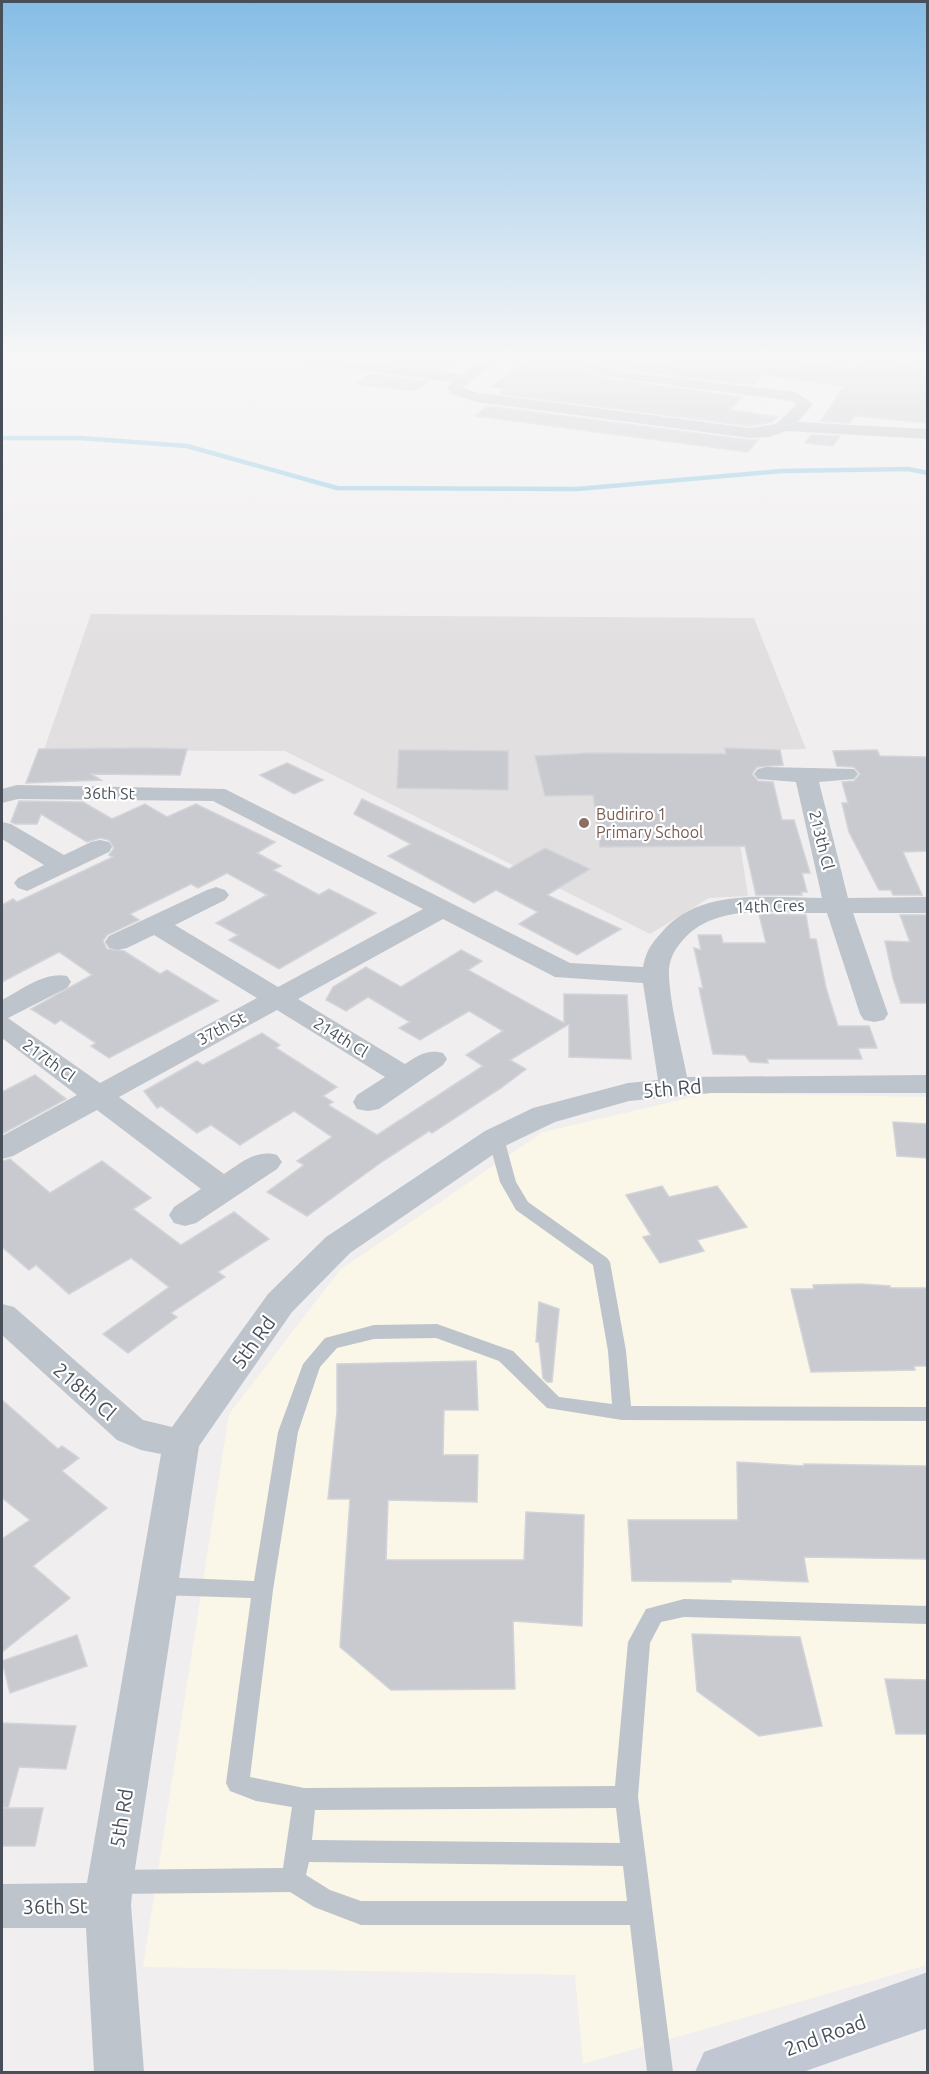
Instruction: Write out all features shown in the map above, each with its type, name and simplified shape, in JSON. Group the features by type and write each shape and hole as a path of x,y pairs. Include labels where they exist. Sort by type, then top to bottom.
{"street":[{"path":"766,774 806,776 846,774"},
{"name":"213th Cl","path":"806,776 837,905 874,1014"},
{"name":"36th St","path":"2,796 17,792 218,794 442,909"},
{"path":"2,829 62,865"},
{"path":"27,883 100,847"},
{"path":"118,942 216,895"},
{"name":"14th Cres","path":"674,1088 655,976 659,951 684,922 702,913 734,906 927,904"},
{"path":"442,909 565,971 655,976"},
{"name":"37th St","path":"2,1149 96,1095 442,909"},
{"name":"214th Cl","path":"155,924 404,1076"},
{"path":"2,1011 57,982"},
{"name":"217th Cl","path":"2,1025 223,1189"},
{"path":"368,1102 404,1076 433,1059"},
{"name":"5th Rd","path":"119,2073 109,1894 180,1443 280,1303 338,1245 496,1138 544,1115 628,1092 711,1084 927,1084"},
{"path":"185,1215 266,1162"},
{"name":"218th Cl","path":"2,1316 130,1430 141,1436 180,1443"},
{"name":"36th St","path":"2,1906 109,1894"},
{"name":"2nd Road","path":"724,2073 927,2000"}],"lane":[{"path":"496,1138 508,1182 522,1206 601,1262 618,1351 622,1413"},
{"path":"626,1797 304,1799 256,1790 238,1783 263,1590 288,1432 312,1365 331,1343 374,1332 437,1331 506,1356 554,1403 622,1413 927,1414"},
{"path":"159,1586 263,1590"},
{"path":"660,2073 626,1797 639,1642 654,1615 684,1608 927,1615"},
{"path":"293,1881 299,1851 304,1799"},
{"path":"299,1851 633,1855"},
{"path":"109,1894 293,1881 323,1899 361,1913 640,1913"}],"shaded area":[{"name":"Budiriro 1 Primary School","path":"91,614 754,618 806,749 726,751 748,896 709,898 650,934 285,751 44,750"},
{"path":"710,1093 927,1097 927,1965 583,2064 575,1975 143,1967 229,1414 340,1270 543,1132"}],"building":[{"path":"725,748 780,750 783,765 757,767 752,774 758,781 773,782 782,820 794,820 810,873 802,873 807,892 801,892 802,895 756,895 745,846 600,847 593,795 545,796 535,756 592,753 726,754"},
{"path":"39,749 187,749 180,775 91,774 101,780 26,783"},
{"path":"399,750 508,751 508,790 397,788"},
{"path":"877,750 880,756 927,757 927,851 903,852 922,895 893,895 891,890 879,890 849,832 842,803 848,803 842,782 854,781 860,774 854,767 837,766 833,751"},
{"path":"287,763 323,780 294,794 260,775"},
{"path":"362,799 509,869 545,848 590,869 547,895 621,929 577,955 519,924 538,912 496,890 474,903 388,856 411,844 354,814"},
{"path":"19,801 83,802 112,819 145,804 167,817 196,804 275,842 257,853 281,866 273,870 319,895 329,889 376,913 279,969 229,940 238,935 216,923 267,895 227,873 198,888 191,884 130,914 139,920 107,935 103,941 107,949 124,951 160,974 167,970 218,1001 109,1058 91,1046 96,1043 61,1020 55,1024 31,1009 92,975 59,952 2,982 2,905 13,899 17,902 113,857 109,855 114,848 109,840 100,838 87,842 41,814 37,824 15,824 11,822"},
{"path":"759,914 806,915 810,939 816,939 826,988 838,1026 869,1026 877,1048 858,1048 862,1059 767,1059 768,1063 750,1062 745,1055 713,1054 699,988 703,988 694,948 701,950 698,935 721,935 723,943 766,943"},
{"path":"900,915 927,915 927,1003 901,1003 893,978 885,941 910,942"},
{"path":"461,950 482,961 468,970 564,1023 564,994 627,995 631,1059 569,1057 569,1024 510,1060 526,1069 501,1088 432,1133 429,1131 383,1161 307,1216 267,1192 304,1165 297,1161 332,1137 294,1111 240,1145 211,1125 197,1133 161,1106 157,1108 144,1091 197,1061 203,1065 262,1033 280,1045 276,1048 337,1087 323,1096 333,1102 328,1105 377,1135 483,1066 466,1055 503,1031 469,1011 420,1040 399,1028 410,1022 368,997 346,1011 326,1000 333,987 366,967 401,987"},
{"path":"35,1075 66,1099 2,1134 2,1092"},
{"path":"893,1122 927,1124 927,1158 897,1156"},
{"path":"10,1159 50,1193 102,1161 151,1198 133,1209 181,1245 234,1212 269,1239 218,1272 225,1277 171,1313 177,1317 128,1353 103,1334 169,1287 131,1258 69,1294 36,1265 29,1270 2,1247 2,1161"},
{"path":"662,1186 669,1197 717,1186 747,1227 697,1240 704,1251 660,1263 643,1237 651,1235 626,1195"},
{"path":"813,1285 890,1286 890,1288 927,1288 927,1366 914,1366 915,1370 811,1372 791,1289 814,1289"},
{"path":"539,1302 559,1309 552,1382 547,1382 543,1378 539,1342 536,1342"},
{"path":"476,1361 478,1410 444,1410 443,1455 478,1455 477,1502 388,1500 386,1560 524,1560 526,1512 584,1515 582,1626 513,1621 515,1689 391,1690 340,1647 350,1499 328,1499 337,1412 337,1364"},
{"path":"2,1400 58,1449 62,1446 79,1458 62,1471 107,1508 33,1566 70,1598 2,1652 2,1539 30,1520 2,1498"},
{"path":"737,1462 804,1466 804,1464 927,1466 927,1559 804,1557 808,1582 731,1579 731,1582 632,1581 628,1520 738,1520"},
{"path":"692,1634 800,1637 822,1726 759,1736 697,1691"},
{"path":"77,1635 87,1666 10,1693 2,1661"},
{"path":"885,1679 927,1680 927,1734 896,1734"},
{"path":"2,1723 76,1726 66,1769 19,1767 8,1808 43,1808 35,1846 2,1846 2,1808 7,1808 2,1807"}],"waterway":[{"path":"222,456 337,488 577,489 781,471 908,469 928,473"}],"place":[{"name":"Budiriro 1 Primary School","path":"584,823"}]}
